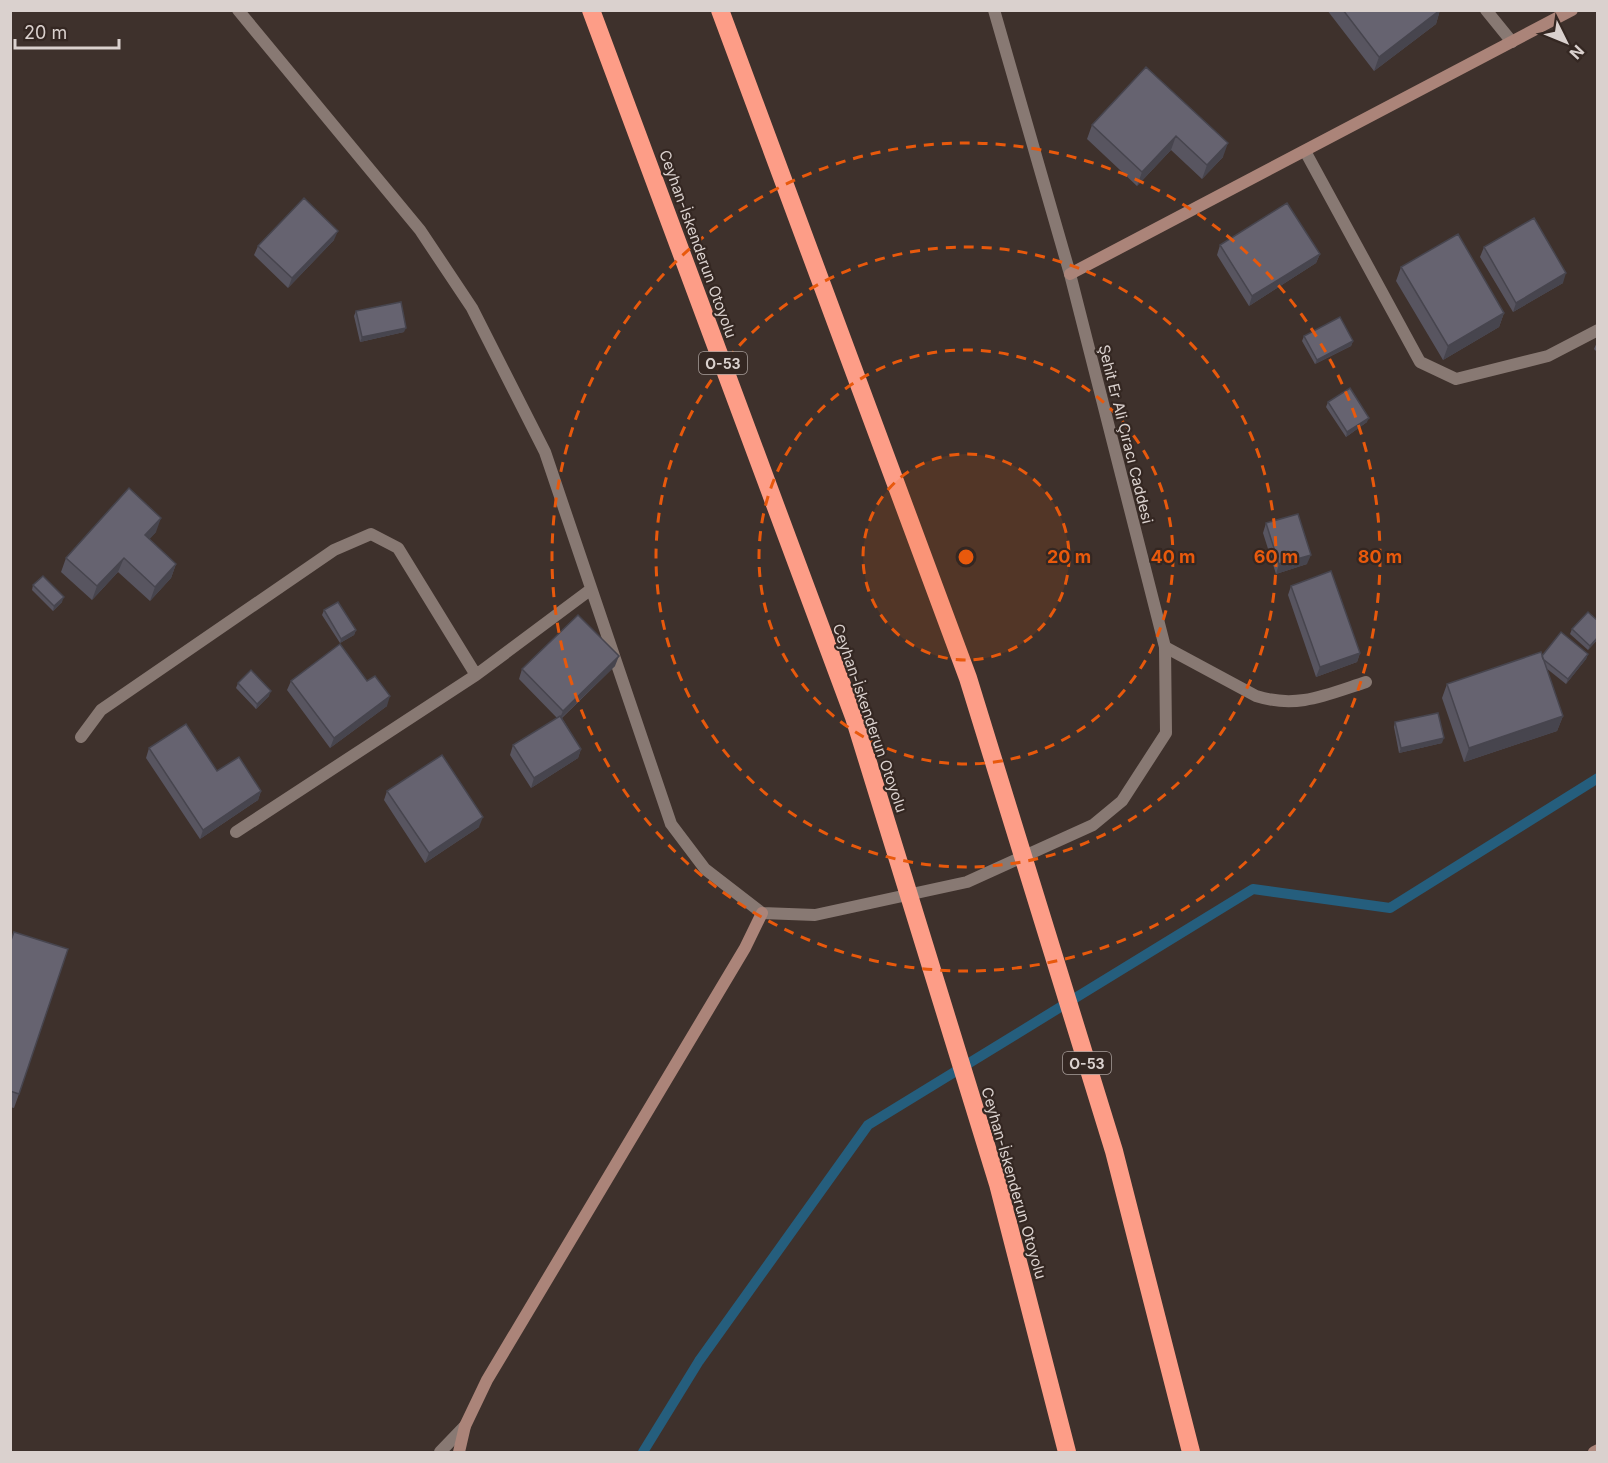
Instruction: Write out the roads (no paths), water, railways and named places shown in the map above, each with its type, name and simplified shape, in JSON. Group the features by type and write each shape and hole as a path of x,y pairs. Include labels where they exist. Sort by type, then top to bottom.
{"highway":[{"name":"Ceyhan-İskenderun Otoyolu","path":"591,10 854,717 998,1184 1067,1452"},
{"name":"O-53","path":"720,10 968,678 1114,1151 1191,1452"}],"street":[{"path":"238,10 420,230 472,308 545,452 590,590 672,824 705,869 762,913 745,948 521,1320 465,1426 459,1452"},
{"name":"Şehit Er Ali Çıracı Caddesi","path":"762,913 815,915 967,882 1093,825 1122,801 1166,733 1165,647 1070,274 994,10"},
{"path":"1486,10 1512,42"},
{"path":"1070,274 1572,10"},
{"path":"1305,151 1420,362 1456,379 1548,356 1598,330"},
{"path":"81,737 101,710 334,550 371,534 398,548 476,675"},
{"path":"236,832 476,675 590,590"},
{"path":"1165,647 1256,696 1272,701 1305,701 1366,682"},
{"path":"440,1452 465,1426"},
{"path":"1594,1452 1598,1450"}],"waterway":[{"path":"643,1452 699,1361 868,1125 1253,889 1390,908 1598,778"}]}
